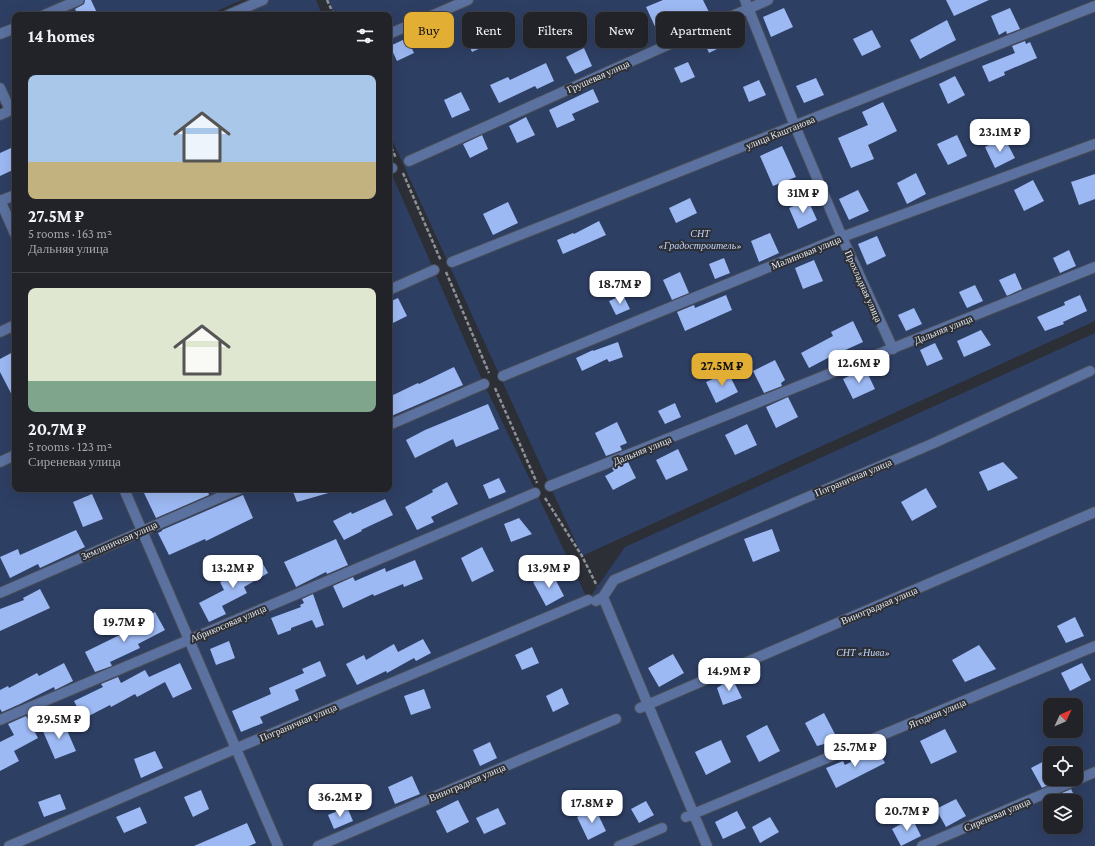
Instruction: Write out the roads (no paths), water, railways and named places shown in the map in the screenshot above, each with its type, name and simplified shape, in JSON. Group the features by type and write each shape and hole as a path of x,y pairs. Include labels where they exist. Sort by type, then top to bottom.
{"street":[{"path":"51,12 79,0"},
{"path":"235,12 263,0"},
{"path":"392,33 468,0"},
{"name":"Грушевая улица","path":"409,161 747,4 768,0"},
{"name":"Прохладная улица","path":"747,4 795,126 842,237 893,349"},
{"name":"улица Каштанова","path":"452,262 1095,6"},
{"path":"0,34 12,29"},
{"path":"0,88 12,107"},
{"path":"0,115 12,109"},
{"name":"Малиновая улица","path":"503,376 842,237 1095,144"},
{"path":"12,196 0,200 12,227"},
{"name":"Дальняя улица","path":"550,486 1095,267"},
{"path":"392,289 430,272"},
{"path":"0,332 12,326"},
{"name":"Пограничная улица","path":"9,846 237,748 596,600 614,580 934,443 1090,371"},
{"path":"392,424 484,384"},
{"path":"0,462 12,457"},
{"path":"125,492 278,846"},
{"name":"Земляничная улица","path":"0,593 232,492"},
{"name":"Абрикосовая улица","path":"0,720 535,492"},
{"name":"Виноградная улица","path":"643,706 1095,512"},
{"path":"596,600 690,816 707,846"},
{"name":"Ягодная улица","path":"690,816 1095,646"},
{"name":"Виноградная улица","path":"318,846 616,719"},
{"name":"Сиреневая улица","path":"922,846 1095,772"},
{"path":"619,846 662,828"}],"park label":[{"name":"СНТ «Градостроитель»","path":"700,238"},
{"name":"СНТ «Нива»","path":"863,652"}]}
